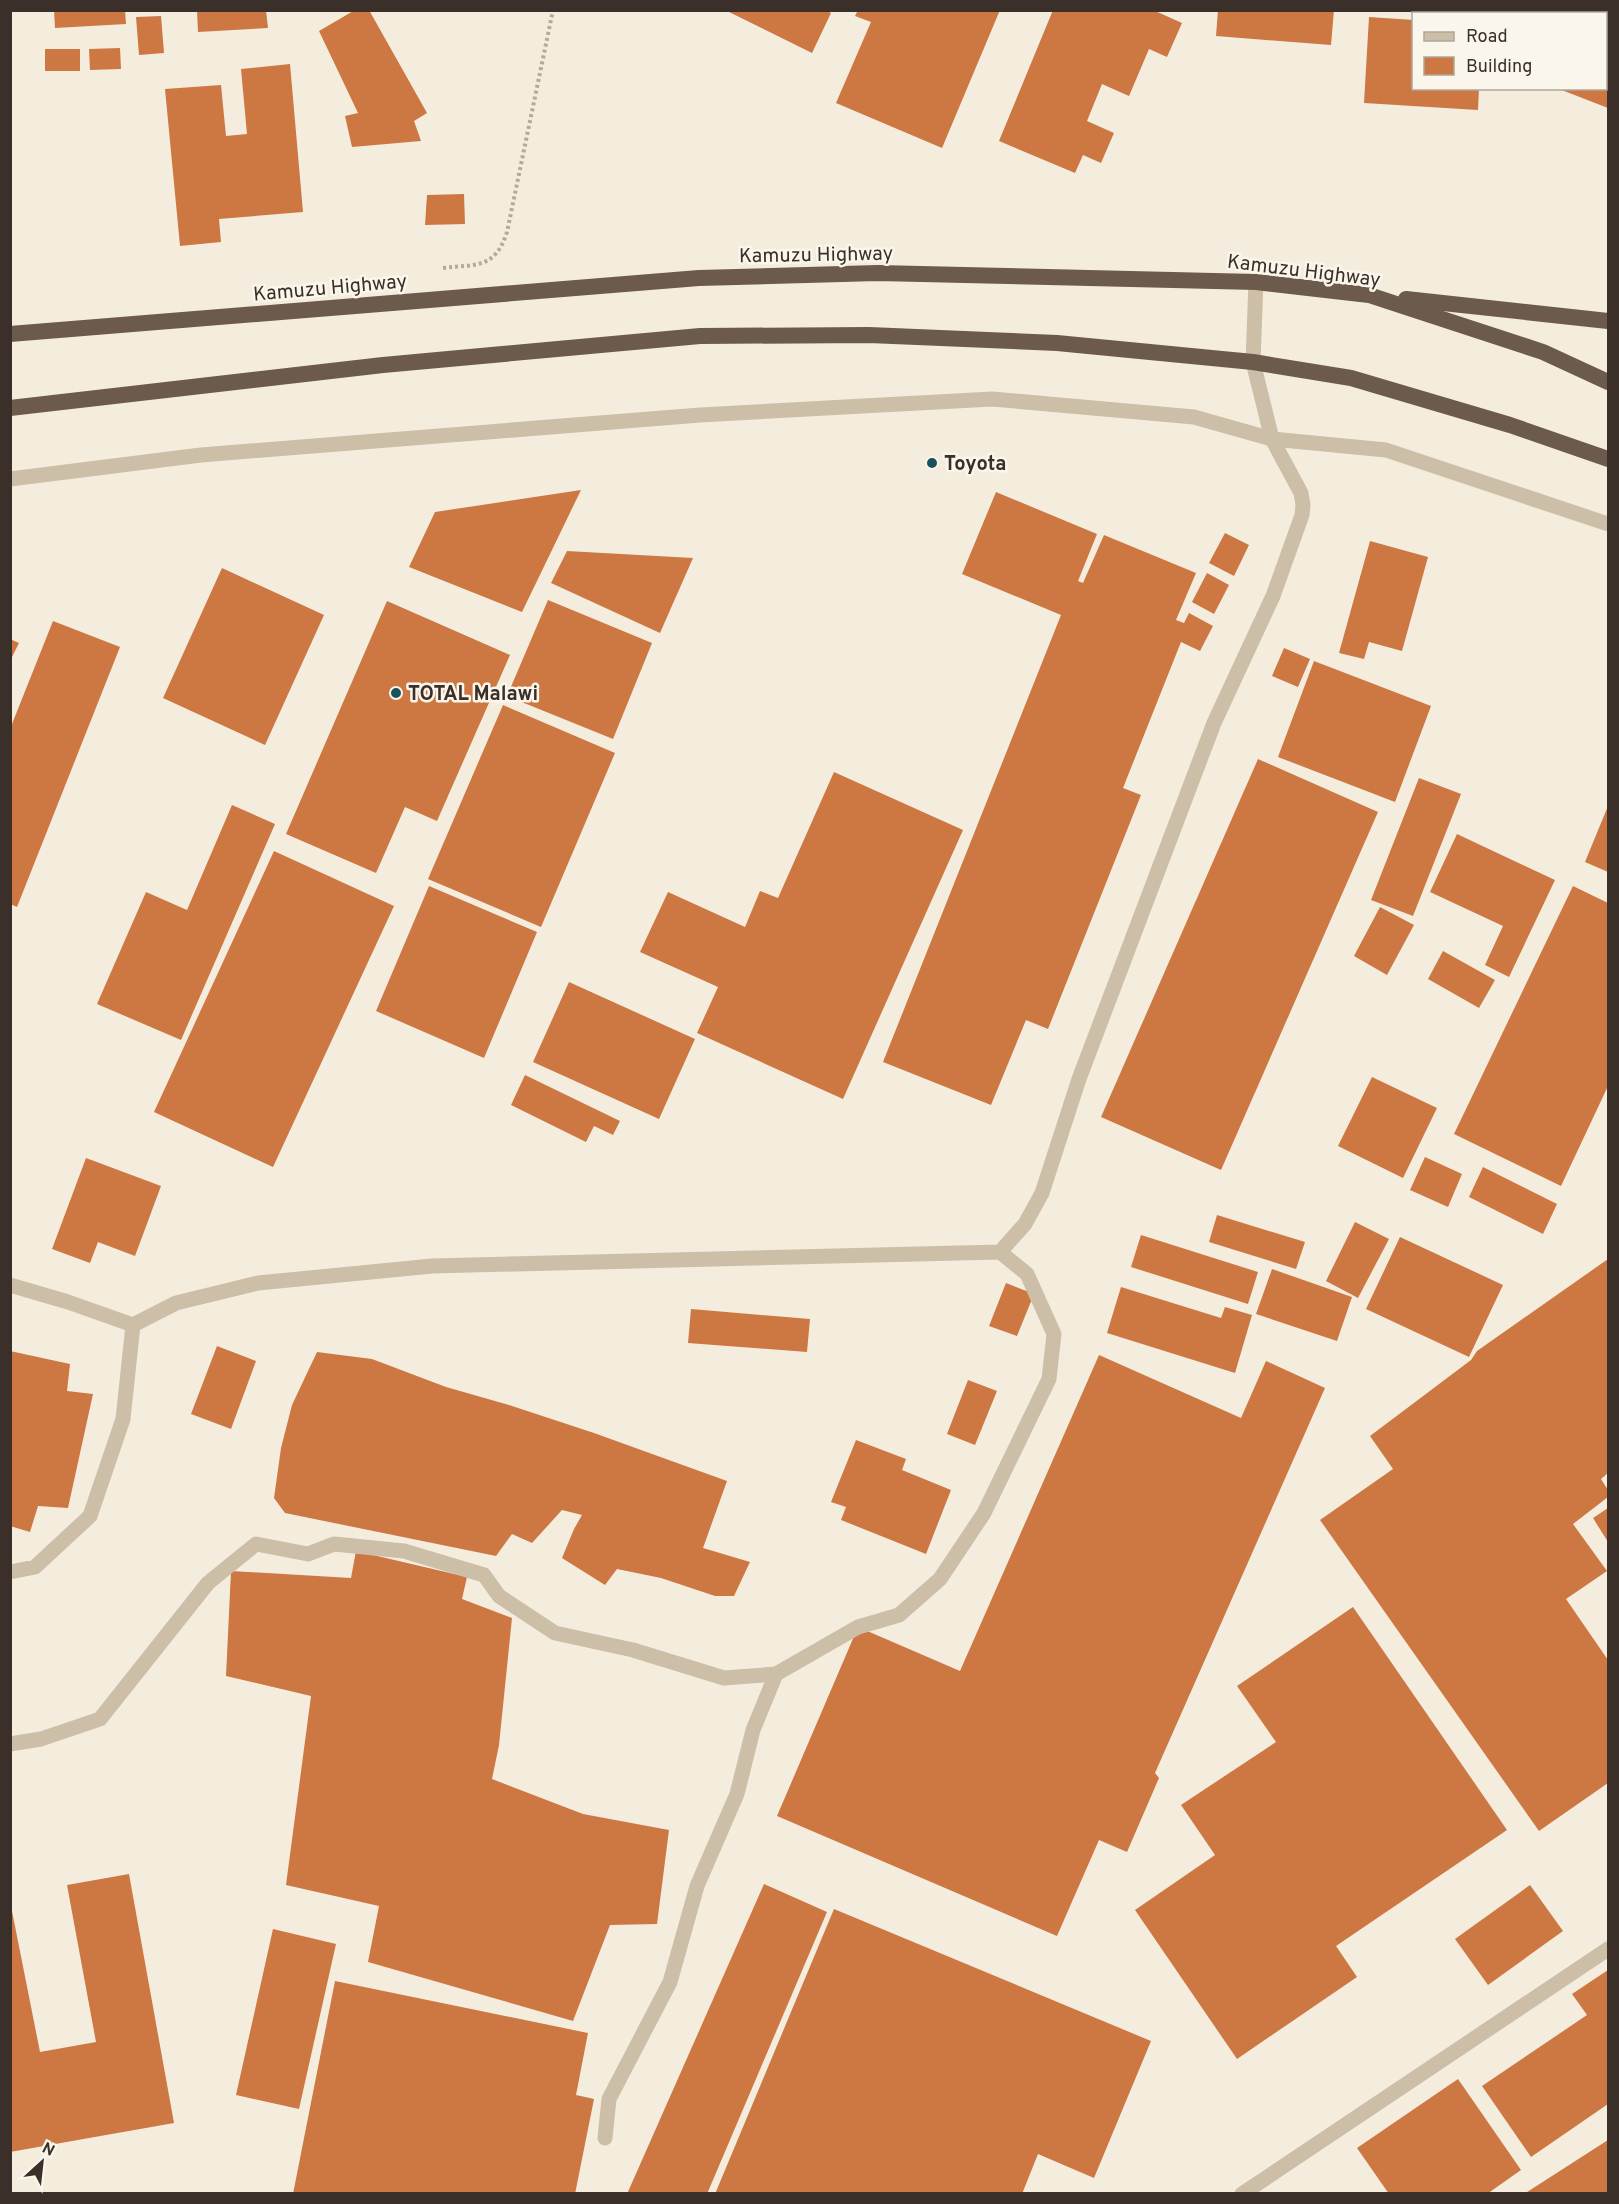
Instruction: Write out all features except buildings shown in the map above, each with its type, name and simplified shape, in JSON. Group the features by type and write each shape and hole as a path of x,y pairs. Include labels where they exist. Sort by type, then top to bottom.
{"highway":[{"name":"Kamuzu Highway","path":"10,334 699,278 878,273 1256,282 1369,295 1543,352 1608,382"},
{"path":"1369,295 1608,321"},
{"path":"10,408 383,365 700,336 869,335 1045,342 1253,362 1351,378 1510,425 1608,459"}],"street":[{"path":"1000,1252 1025,1224 1042,1193 1079,1079 1214,723 1273,596 1302,516 1304,505 1301,493 1272,439 1253,362 1256,282"},
{"path":"10,479 201,454 700,415 992,399 1194,417 1272,439 1386,450 1608,524"},
{"path":"10,1285 133,1325 176,1303 258,1282 432,1266 1000,1252 1027,1274 1054,1334 1049,1379 984,1513 940,1580 899,1615 858,1627 776,1674 724,1678 633,1650 555,1633 499,1596 484,1575 404,1551 334,1544 308,1554 256,1544 208,1583 100,1719 41,1739 10,1744"},
{"path":"10,1572 35,1568 90,1516 123,1419 133,1325"},
{"path":"605,2138 609,2099 670,1982 697,1886 737,1794 753,1730 776,1674"},
{"path":"1242,2193 1608,1949"}],"path":[{"path":"442,268 490,261 502,249 534,111 553,10"}],"place":[{"name":"Toyota","path":"932,463"},
{"name":"TOTAL Malawi","path":"396,693"}]}
